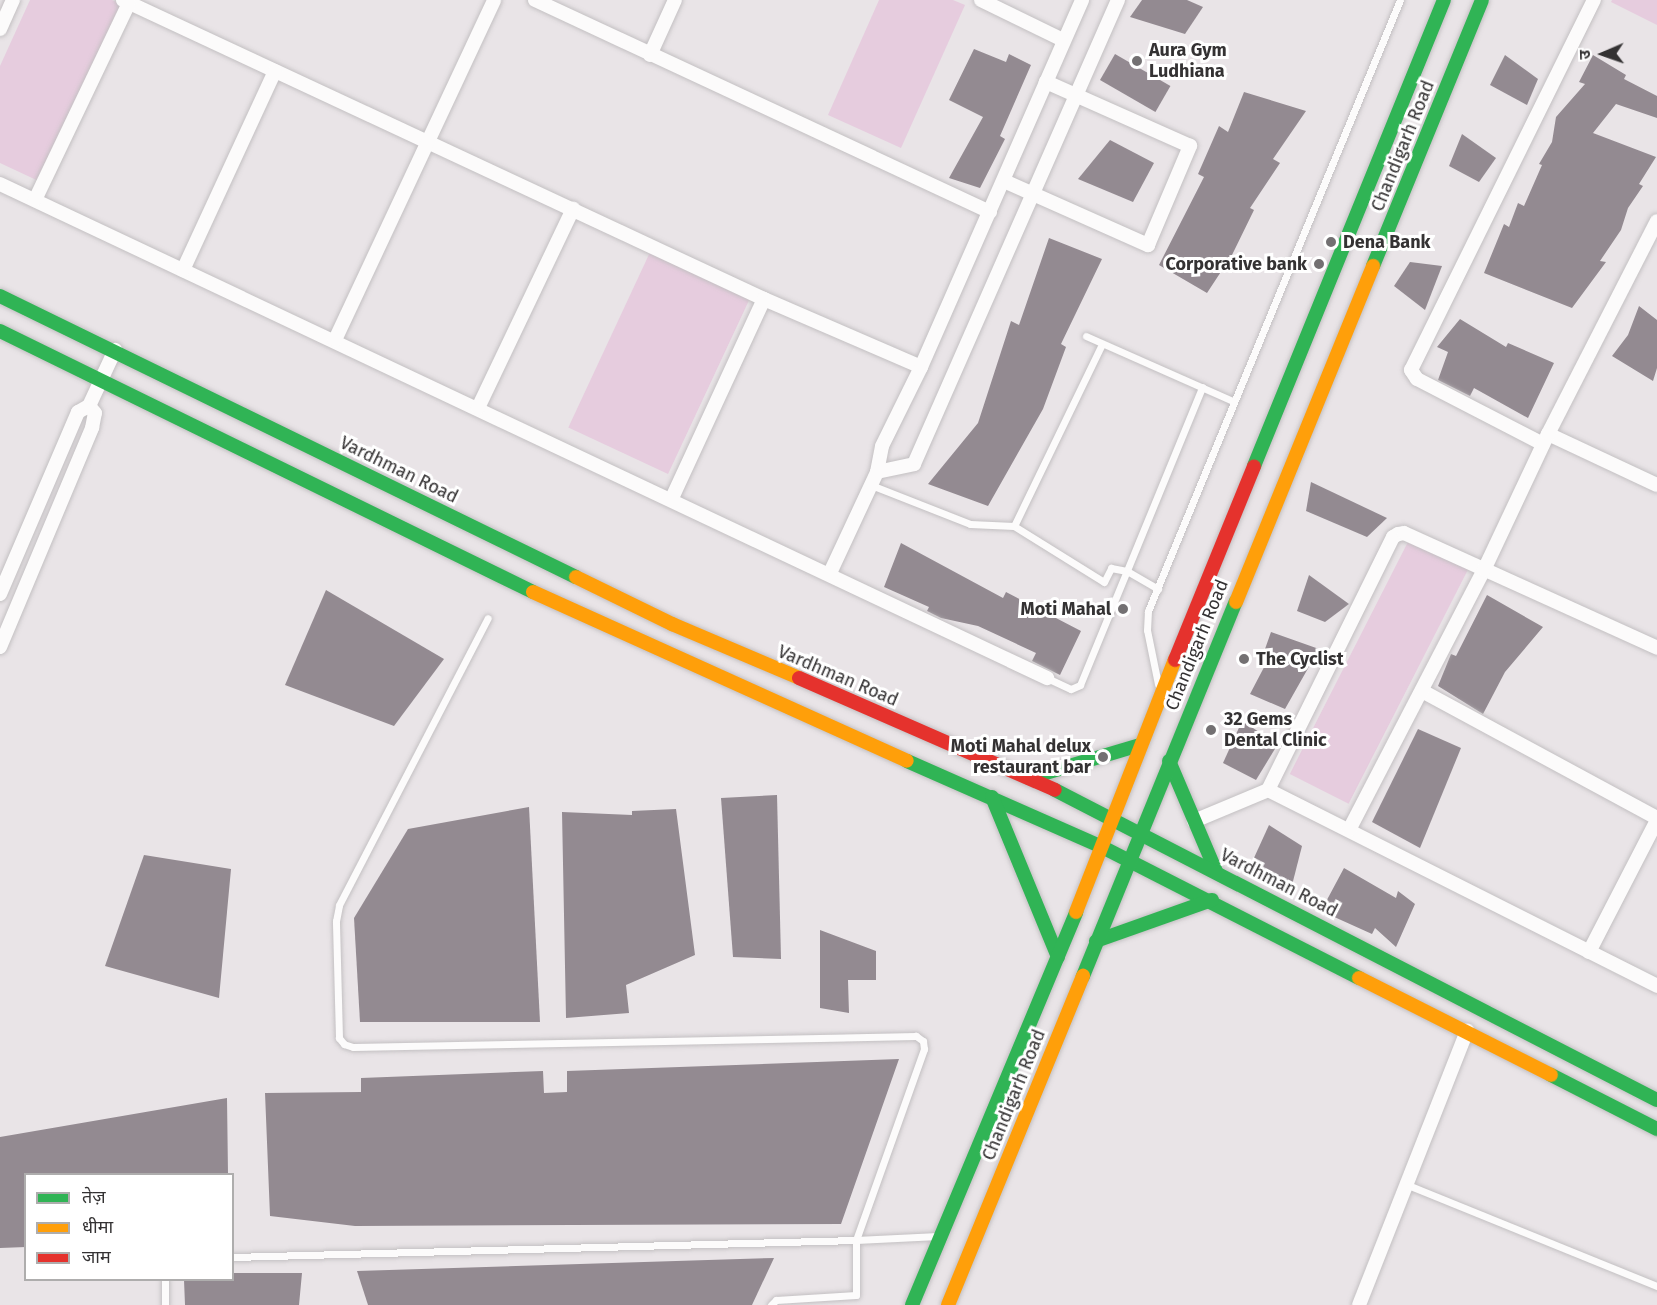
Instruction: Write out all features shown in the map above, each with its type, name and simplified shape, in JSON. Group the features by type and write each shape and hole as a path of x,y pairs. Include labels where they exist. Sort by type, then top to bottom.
{"street":[{"path":"0,29 13,0"},
{"path":"335,340 494,0"},
{"path":"535,0 990,212"},
{"path":"650,55 675,0"},
{"path":"981,0 1063,40"},
{"path":"830,573 874,478 882,446 921,367 1082,0"},
{"path":"874,478 914,464 1118,0"},
{"name":"Chandigarh Road","path":"912,1305 1058,957 1140,745 1444,0"},
{"name":"Chandigarh Road","path":"948,1305 1482,0"},
{"path":"1594,0 1412,365 1417,379 1545,439 1657,485"},
{"path":"35,200 126,1 764,299 921,367"},
{"path":"183,270 275,71"},
{"path":"1004,181 1149,244 1190,146 1046,82"},
{"path":"0,184 672,498 1047,678"},
{"path":"478,408 573,209"},
{"path":"1349,830 1484,570 1545,439 1657,221"},
{"name":"Vardhman Road","path":"0,297 115,350 672,624 1029,778 1113,818 1657,1100"},
{"path":"672,498 764,299"},
{"path":"0,331 102,378 590,621 992,796 1130,860 1657,1129"},
{"path":"0,594 78,412 89,406 115,350"},
{"path":"0,647 92,428 94,413 89,406"},
{"path":"1194,820 1269,790 1393,537 1404,533 1657,648"},
{"path":"1422,691 1657,819 1589,952"},
{"path":"1029,778 1140,745"},
{"path":"1169,761 1216,871"},
{"path":"1269,790 1657,986"},
{"path":"992,796 1058,957"},
{"path":"1096,941 1212,900"},
{"path":"1359,1305 1467,1031"}],"lane":[{"path":"1160,696 1146,621 1233,401 1400,0"},
{"path":"1086,336 1233,401"},
{"path":"1014,525 1102,344"},
{"path":"1047,678 1071,689 1080,685 1202,387"},
{"path":"874,478 970,524 1014,525 1104,582 1111,568 1127,571 1158,588"},
{"path":"488,618 339,905 339,1038 353,1047 916,1036 924,1048 856,1240 856,1295 776,1300 771,1305"},
{"path":"1408,1185 1657,1286"},
{"path":"234,1257 940,1236"},
{"path":"165,1281 165,1305"}],"shaded area":[{"path":"30,0 112,0 126,6 45,184 0,163 0,66"},
{"path":"879,0 953,0 965,5 901,148 828,115"},
{"path":"1612,0 1657,0 1657,25 1611,2"},
{"path":"652,248 752,294 668,474 568,427"},
{"path":"1411,536 1470,566 1349,804 1290,774"}],"building":[{"path":"1142,0 1187,0 1203,7 1185,34 1130,17"},
{"path":"974,49 1006,62 1009,54 1031,65 1000,136 1005,139 980,188 949,178 983,117 949,100"},
{"path":"1115,54 1170,86 1155,112 1100,80"},
{"path":"1505,55 1538,79 1527,105 1490,85"},
{"path":"1593,55 1626,75 1624,79 1657,96 1657,118 1616,104 1593,133 1656,157 1639,184 1643,186 1628,208 1621,230 1600,261 1606,262 1572,308 1484,273 1504,224 1509,227 1518,203 1524,206 1542,165 1539,164 1552,142 1556,117 1585,84 1579,82"},
{"path":"1244,92 1306,111 1273,159 1280,163 1250,208 1254,210 1232,255 1207,293 1159,265 1204,177 1198,174 1219,126 1228,132"},
{"path":"1462,134 1496,158 1479,182 1449,166"},
{"path":"1110,140 1154,163 1133,202 1078,179"},
{"path":"1049,238 1102,259 1061,344 1066,347 1043,409 988,506 928,484 978,423 1011,321 1019,325"},
{"path":"1410,262 1442,266 1425,310 1394,286"},
{"path":"1639,306 1657,320 1657,368 1653,381 1612,356 1628,335"},
{"path":"1460,319 1506,347 1508,343 1554,363 1528,418 1474,388 1470,396 1438,380 1448,352 1437,347"},
{"path":"1311,482 1387,518 1367,537 1306,511"},
{"path":"901,543 1003,598 1006,592 1081,631 1060,675 1032,661 1036,653 978,626 941,618 927,611 929,607 884,587"},
{"path":"1309,575 1349,604 1325,622 1297,611"},
{"path":"326,590 444,659 394,726 285,685"},
{"path":"1487,595 1543,627 1505,672 1483,714 1438,686 1451,654 1456,656"},
{"path":"1271,632 1319,649 1285,709 1250,694 1272,652 1265,649"},
{"path":"1242,721 1278,744 1256,780 1223,763"},
{"path":"1418,729 1461,748 1420,848 1372,822"},
{"path":"777,795 781,959 733,957 721,798"},
{"path":"529,807 540,1022 360,1022 354,918 408,829"},
{"path":"676,809 695,955 626,985 629,1013 566,1018 562,812 632,815 632,811"},
{"path":"1269,825 1302,846 1290,893 1248,871"},
{"path":"144,855 231,869 219,998 105,966"},
{"path":"1344,868 1396,898 1398,891 1415,904 1396,947 1375,928 1372,934 1321,911"},
{"path":"820,930 876,951 876,980 848,980 849,1013 820,1008"},
{"path":"899,1059 841,1224 355,1226 270,1216 265,1093 361,1092 361,1078 543,1071 544,1093 567,1092 567,1071"},
{"path":"227,1098 228,1173 24,1173 24,1247 0,1248 0,1137"},
{"path":"774,1258 752,1305 368,1305 357,1271"},
{"path":"234,1273 302,1273 299,1305 185,1305 184,1281 234,1281"}],"traffic: fast":[{"path":"1254,466 1444,0"},
{"path":"1373,266 1482,0"},
{"path":"0,296 576,577"},
{"path":"0,331 533,592"},
{"path":"1083,976 1236,602"},
{"path":"1029,778 1140,745"},
{"path":"907,761 1102,847 1359,978"},
{"path":"1169,761 1216,871"},
{"path":"1055,790 1657,1100"},
{"path":"992,797 1058,957"},
{"path":"1096,941 1212,900"},
{"path":"912,1305 1076,912"},
{"path":"1551,1075 1657,1129"}],"traffic: slow":[{"path":"1236,602 1373,266"},
{"path":"576,577 672,624 799,678"},
{"path":"533,592 907,761"},
{"path":"1076,912 1175,660"},
{"path":"948,1305 1083,976"},
{"path":"1359,978 1551,1075"}],"traffic: jam":[{"path":"1175,660 1254,466"},
{"path":"799,678 1055,790"}],"place":[{"name":"Aura Gym Ludhiana","path":"1137,61"},
{"name":"Dena Bank","path":"1331,242"},
{"name":"Corporative bank","path":"1319,264"},
{"name":"Moti Mahal","path":"1123,609"},
{"name":"The Cyclist","path":"1244,659"},
{"name":"32 Gems Dental Clinic","path":"1211,730"},
{"name":"Moti Mahal delux restaurant bar","path":"1103,757"}]}
